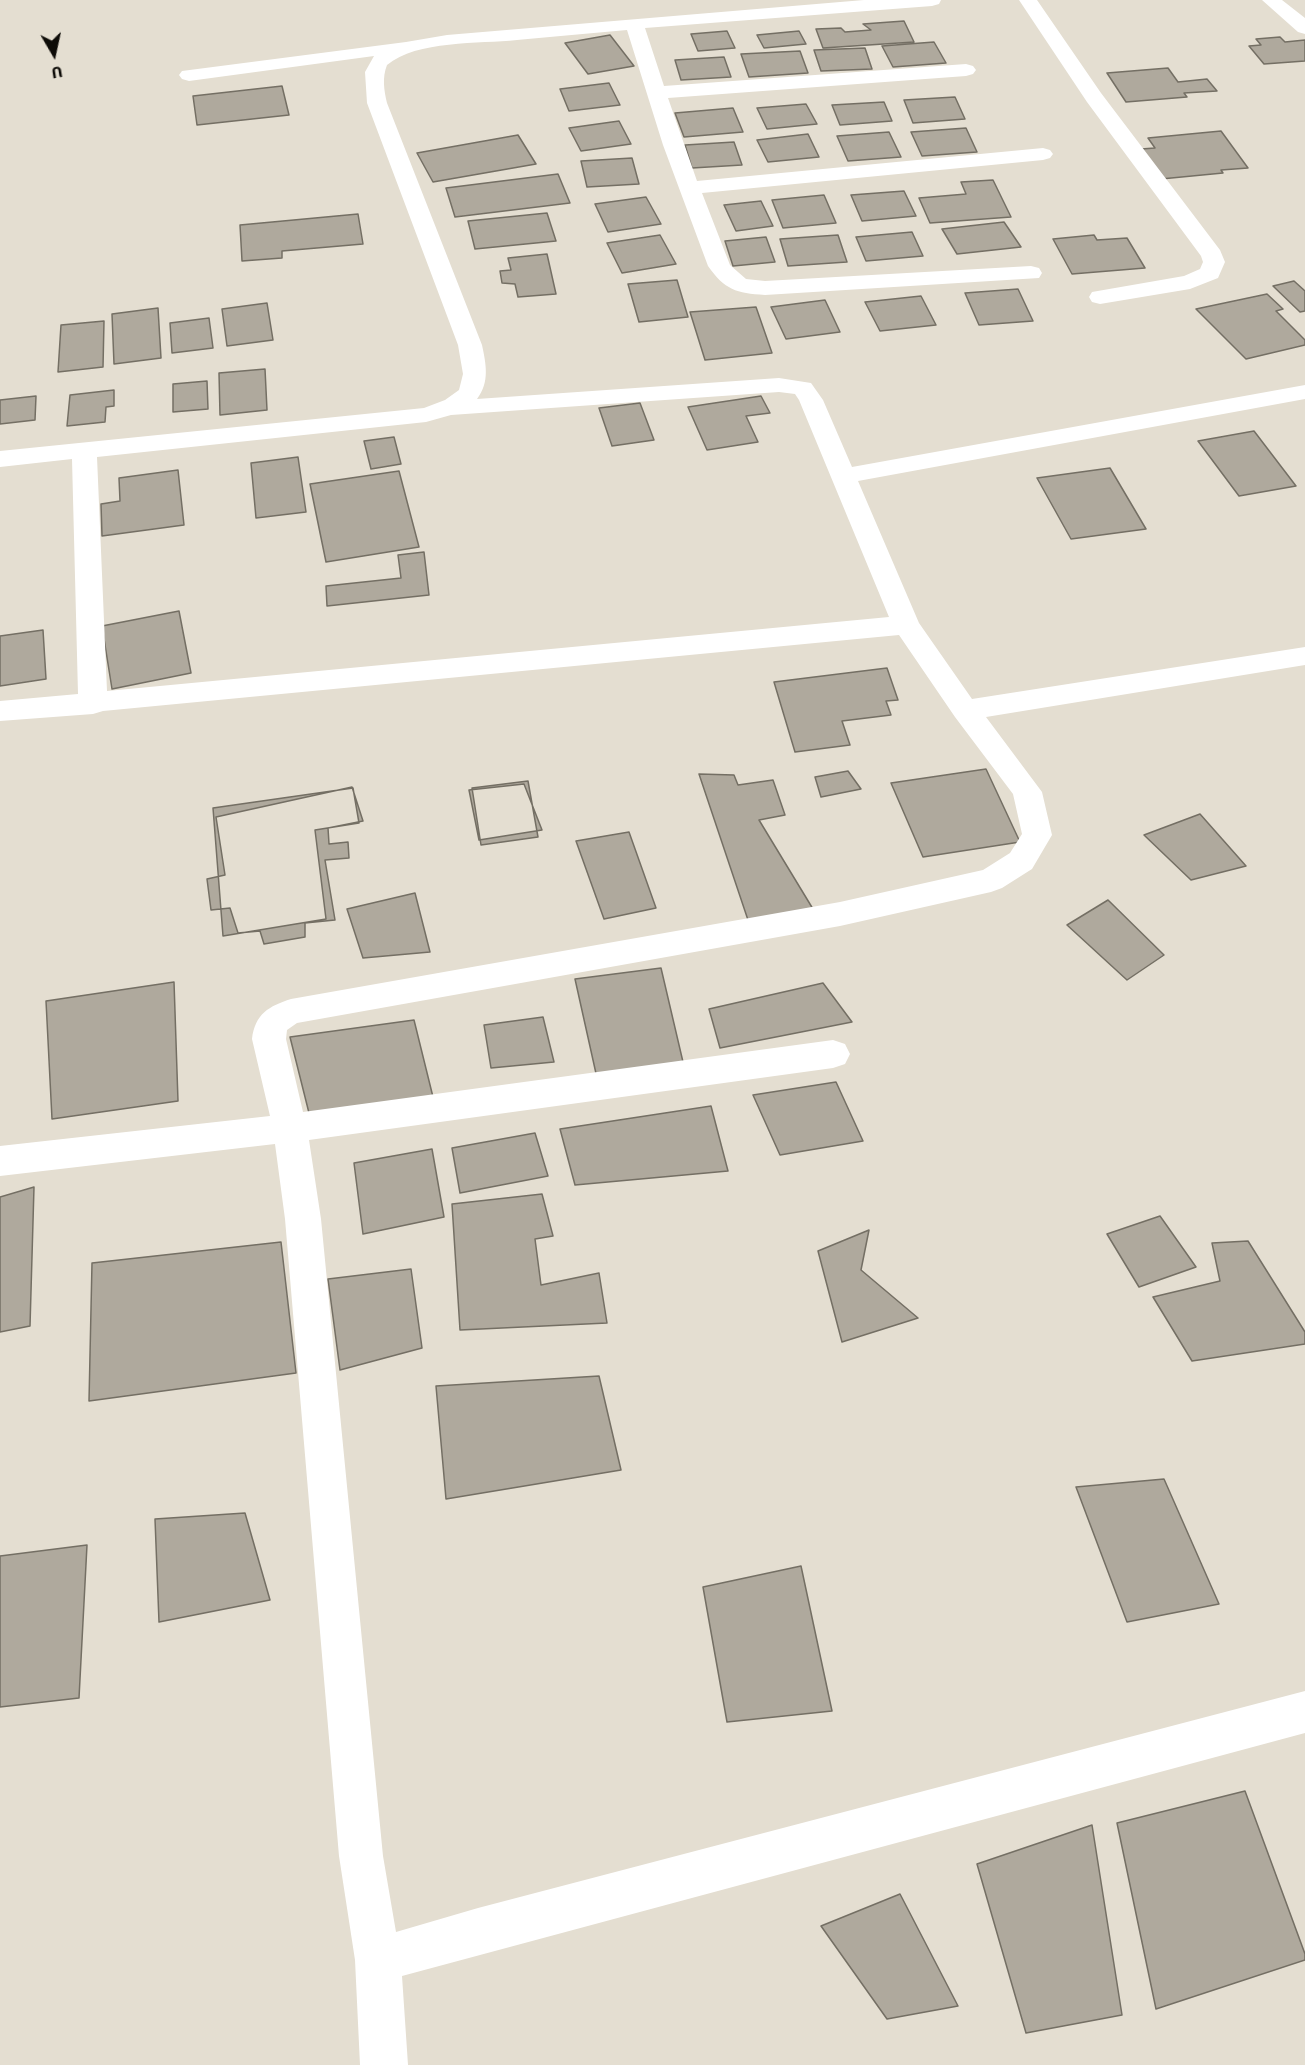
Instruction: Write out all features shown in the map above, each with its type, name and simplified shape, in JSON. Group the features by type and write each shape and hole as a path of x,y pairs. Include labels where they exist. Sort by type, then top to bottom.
{"street":[{"path":"189,75 426,44 633,23 932,0"},
{"path":"1028,0 1084,85 1212,255 1214,262 1210,273 1190,282 1100,297"},
{"path":"1271,0 1305,28"},
{"path":"633,23 719,266 731,282 744,287 765,288 1031,273"},
{"path":"426,44 399,50 384,57 377,63 374,81 377,103 470,345 475,365 476,381 468,395 449,408"},
{"path":"656,93 966,70"},
{"path":"691,188 1043,154"},
{"path":"0,459 426,415 449,408 779,385 803,388 812,400 906,625 964,710 993,744 1027,792 1037,835 1021,861 991,880 840,914 283,1013 274,1020 269,1028 269,1038 290,1128 303,1219 361,1856 378,1960 384,2065"},
{"path":"843,476 1305,392"},
{"path":"84,451 93,704"},
{"path":"0,711 93,704 906,625"},
{"path":"964,710 1305,656"},
{"path":"0,1161 290,1128 833,1054"},
{"path":"378,1960 489,1928 1305,1712"}],"building":[{"path":"904,21 914,42 823,48 816,29 841,28 845,32 871,30 863,24"},
{"path":"727,31 735,48 698,51 691,34"},
{"path":"799,31 806,44 764,48 757,35"},
{"path":"610,35 634,66 588,74 565,43"},
{"path":"1280,37 1285,42 1305,40 1305,61 1264,64 1249,46 1261,45 1256,39"},
{"path":"934,42 946,63 893,67 882,46"},
{"path":"865,48 872,69 821,71 814,50"},
{"path":"800,51 808,73 749,77 741,54"},
{"path":"724,57 731,77 681,80 675,60"},
{"path":"1168,68 1178,82 1207,79 1217,91 1184,93 1187,97 1126,102 1107,73"},
{"path":"609,83 620,105 569,111 560,89"},
{"path":"282,86 289,115 197,125 193,96"},
{"path":"955,97 965,119 913,123 904,100"},
{"path":"884,102 892,121 840,125 832,105"},
{"path":"806,104 817,124 767,129 757,108"},
{"path":"733,108 743,132 684,137 675,113"},
{"path":"619,121 631,144 581,151 569,128"},
{"path":"966,128 977,152 922,156 911,132"},
{"path":"1221,131 1248,168 1221,170 1223,173 1161,179 1141,149 1155,148 1148,138"},
{"path":"889,132 901,157 848,161 837,136"},
{"path":"808,134 819,157 768,162 757,140"},
{"path":"518,135 536,164 433,182 417,153"},
{"path":"734,142 742,165 692,168 685,145"},
{"path":"632,158 639,184 587,187 581,161"},
{"path":"558,174 570,203 455,217 446,188"},
{"path":"993,180 1011,217 930,223 919,198 966,194 961,182"},
{"path":"904,191 916,216 862,221 851,195"},
{"path":"824,195 836,223 783,228 772,200"},
{"path":"646,197 661,224 608,232 595,204"},
{"path":"761,201 773,226 736,231 724,205"},
{"path":"547,213 556,241 475,249 468,221"},
{"path":"358,214 363,244 282,251 282,258 242,261 240,225"},
{"path":"1004,222 1021,247 957,254 942,229"},
{"path":"912,232 923,256 866,261 856,237"},
{"path":"660,235 676,264 622,273 607,243"},
{"path":"838,235 847,262 788,266 780,239"},
{"path":"1094,235 1097,240 1127,238 1145,268 1072,274 1053,239"},
{"path":"766,237 775,262 733,266 725,241"},
{"path":"547,254 556,294 518,297 515,284 502,283 500,271 511,270 508,258"},
{"path":"677,280 688,317 639,322 628,284"},
{"path":"1294,281 1305,291 1305,311 1300,312 1273,286"},
{"path":"1018,289 1033,321 979,325 965,293"},
{"path":"1267,294 1283,309 1276,311 1305,340 1305,345 1246,359 1196,309"},
{"path":"921,296 936,325 880,331 865,302"},
{"path":"825,300 840,332 786,339 771,307"},
{"path":"267,303 273,340 227,346 222,309"},
{"path":"756,307 772,353 705,360 690,312"},
{"path":"158,308 161,358 114,364 112,314"},
{"path":"209,318 213,348 172,353 170,323"},
{"path":"104,321 103,367 58,372 61,325"},
{"path":"265,369 267,410 220,415 219,373"},
{"path":"207,381 208,409 173,412 173,384"},
{"path":"114,390 114,406 106,407 105,422 67,426 70,395"},
{"path":"36,396 35,420 0,424 0,400"},
{"path":"761,396 770,413 746,416 758,442 707,450 688,407"},
{"path":"640,403 654,440 612,446 599,408"},
{"path":"1254,431 1296,486 1239,496 1198,441"},
{"path":"394,437 401,464 371,469 364,441"},
{"path":"298,457 306,512 256,518 251,463"},
{"path":"1110,468 1146,529 1071,539 1037,478"},
{"path":"178,470 184,525 102,536 101,504 120,501 119,478"},
{"path":"399,471 419,547 326,562 310,484"},
{"path":"424,552 429,595 327,606 326,586 401,578 398,555"},
{"path":"179,611 191,673 112,689 102,626"},
{"path":"43,630 46,679 0,686 0,636"},
{"path":"887,668 898,700 886,701 891,715 842,721 850,745 795,752 774,682"},
{"path":"986,769 1020,842 923,857 891,783"},
{"path":"848,771 861,789 821,797 815,777"},
{"path":"699,774 734,775 738,785 773,780 785,815 759,820 813,909 748,920"},
{"path":"528,781 538,837 481,845 472,788"},
{"path":"524,784 542,830 479,840 469,790"},
{"path":"352,787 363,821 328,828 329,844 348,842 349,858 325,860 335,920 305,923 305,937 264,944 260,931 238,933 230,908 211,910 207,879 225,875 216,817"},
{"path":"353,788 359,823 315,830 326,919 223,936 213,808"},
{"path":"1200,814 1246,866 1191,880 1144,835"},
{"path":"629,832 656,908 604,919 576,841"},
{"path":"415,893 430,952 363,958 347,909"},
{"path":"1108,900 1164,955 1127,980 1067,925"},
{"path":"661,968 683,1062 597,1078 575,979"},
{"path":"174,982 178,1101 52,1119 46,1001"},
{"path":"823,983 852,1022 720,1048 709,1009"},
{"path":"543,1017 554,1062 491,1068 484,1025"},
{"path":"414,1020 433,1097 309,1113 290,1037"},
{"path":"836,1082 863,1141 780,1155 753,1095"},
{"path":"711,1106 728,1171 575,1185 560,1129"},
{"path":"535,1133 548,1176 460,1193 452,1148"},
{"path":"432,1149 444,1217 363,1234 354,1163"},
{"path":"34,1187 30,1326 0,1332 0,1197"},
{"path":"542,1194 553,1236 535,1239 541,1285 599,1273 607,1323 460,1330 452,1204"},
{"path":"1160,1216 1196,1267 1139,1287 1107,1234"},
{"path":"869,1230 861,1270 918,1318 842,1342 818,1251"},
{"path":"1248,1241 1305,1332 1305,1344 1192,1361 1153,1297 1220,1281 1212,1243"},
{"path":"281,1242 296,1373 89,1401 92,1263"},
{"path":"411,1269 422,1348 340,1370 328,1279"},
{"path":"599,1376 621,1470 446,1499 436,1386"},
{"path":"1164,1479 1219,1604 1127,1622 1076,1487"},
{"path":"245,1513 270,1600 159,1622 155,1519"},
{"path":"87,1545 79,1698 0,1707 0,1556"},
{"path":"801,1566 832,1711 727,1722 703,1587"},
{"path":"1245,1791 1305,1954 1305,1960 1156,2009 1117,1823"},
{"path":"1092,1825 1122,2015 1026,2033 977,1864"},
{"path":"900,1894 958,2006 887,2019 821,1926"}]}
